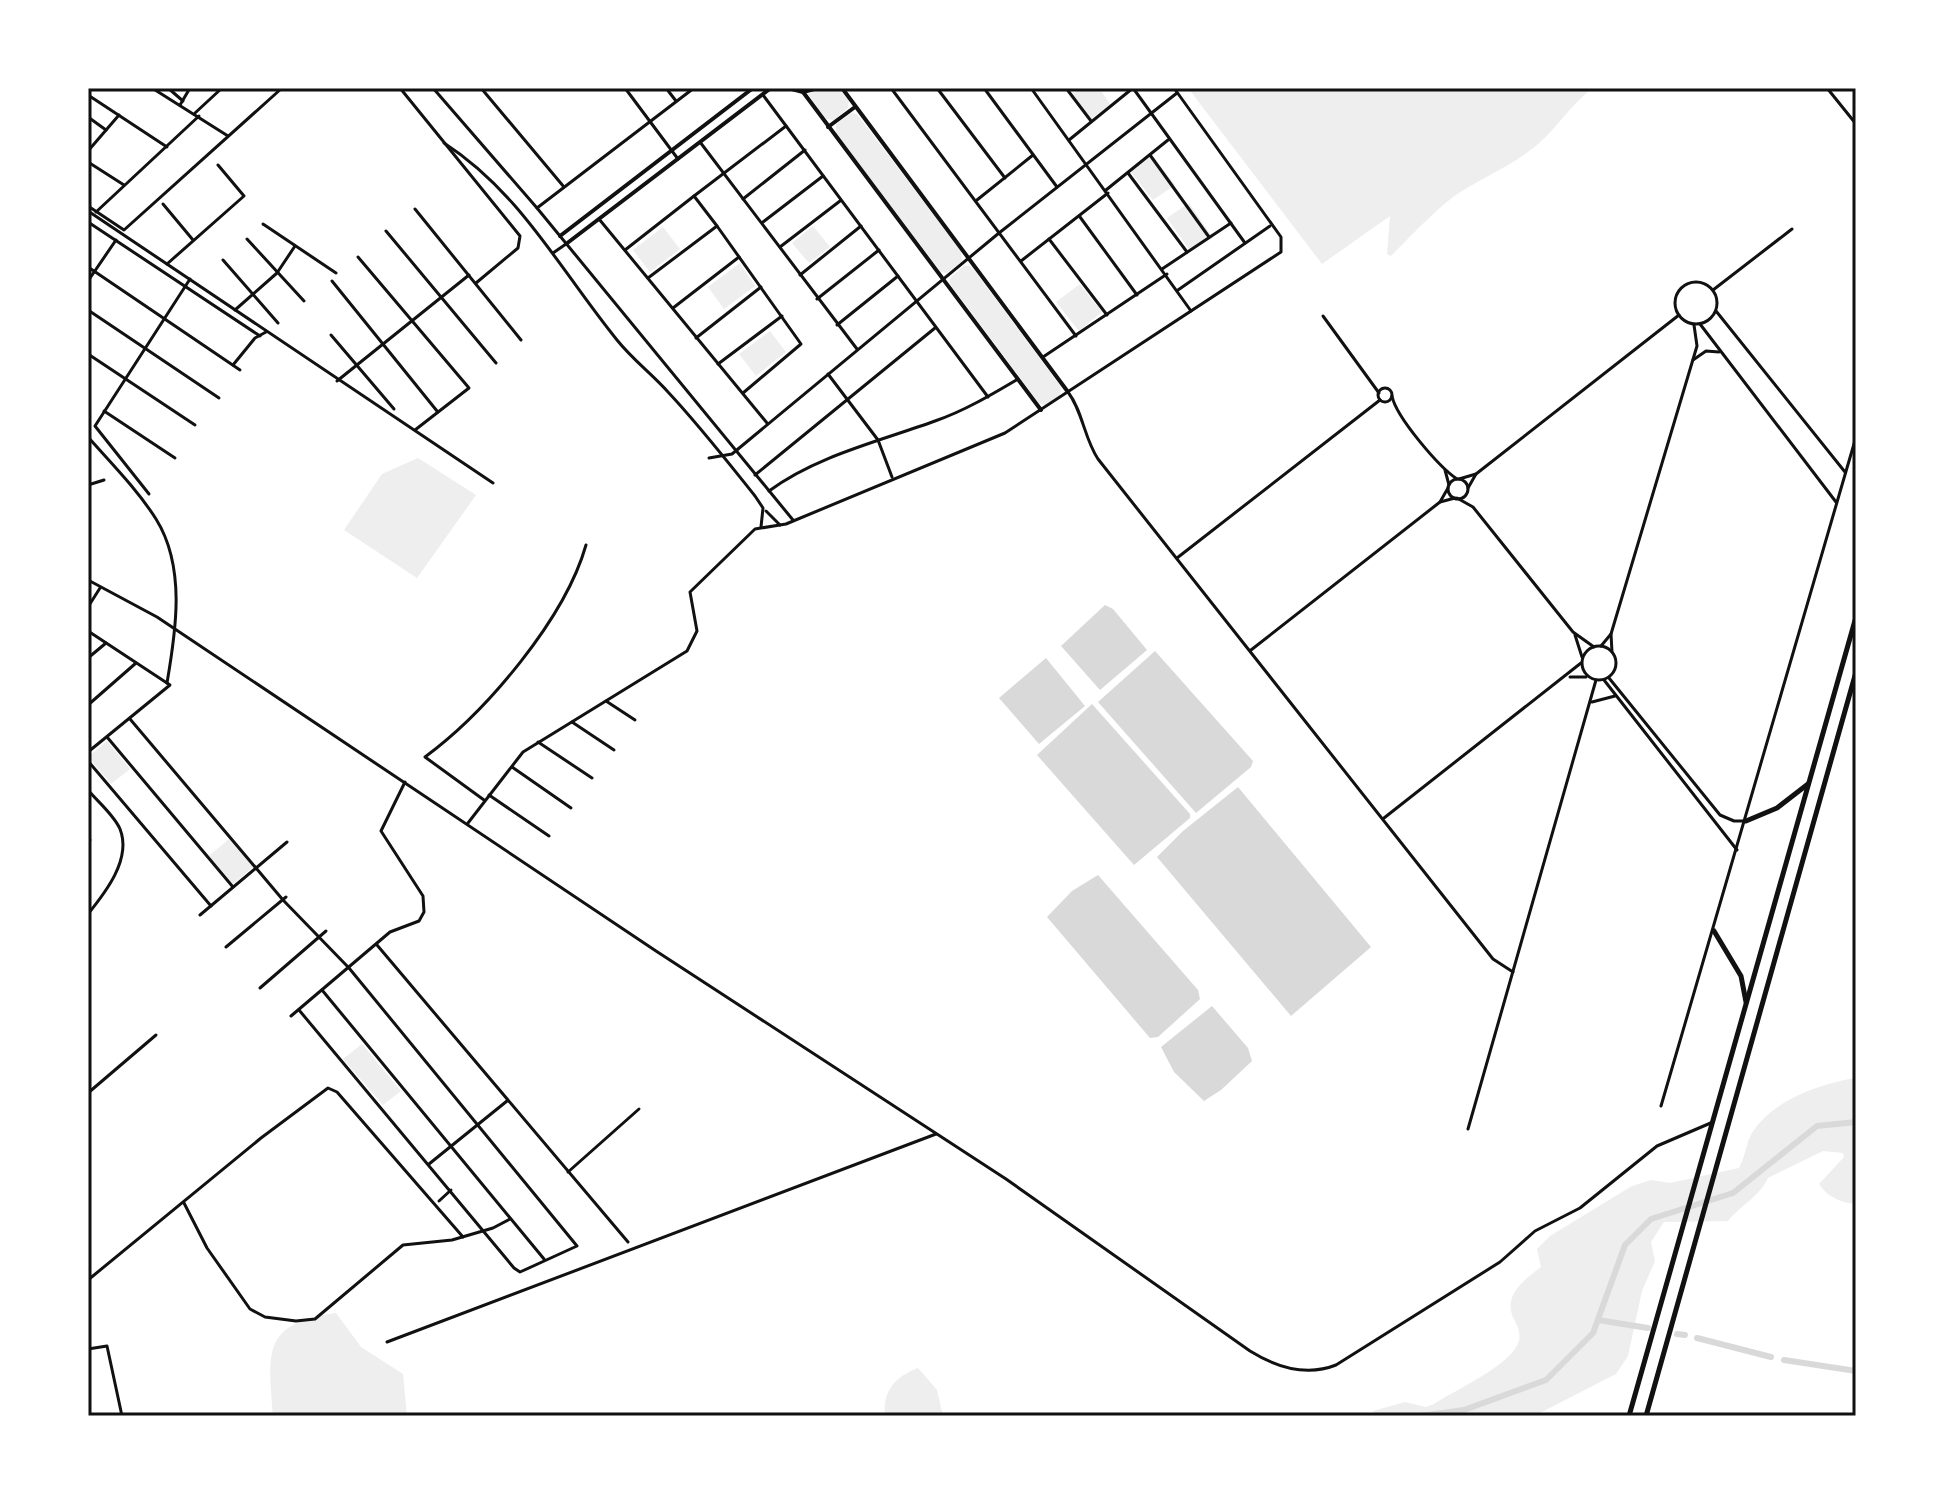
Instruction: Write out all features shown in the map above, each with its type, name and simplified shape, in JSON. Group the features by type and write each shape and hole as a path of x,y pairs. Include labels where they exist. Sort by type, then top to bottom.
{"highway":[{"path":"1629,1416 1856,617"},
{"path":"1646,1416 1856,672"},
{"path":"1832,701 1847,704"},
{"path":"1746,821 1777,808 1809,783"},
{"path":"1714,931 1741,976 1746,1004"},
{"path":"1641,1373 1654,1388"}],"street":[{"path":"152,88 181,103 228,136"},
{"path":"168,88 181,103"},
{"path":"181,103 190,88"},
{"path":"95,213 167,147 222,88"},
{"path":"88,209 124,230 282,88"},
{"path":"400,88 517,231 520,239 518,248 476,283"},
{"path":"433,88 537,208 793,520"},
{"path":"481,88 564,187"},
{"path":"625,88 678,159"},
{"path":"666,88 676,101"},
{"path":"537,208 694,88"},
{"path":"560,236 753,88"},
{"path":"553,253 771,88"},
{"path":"788,88 803,92 818,88"},
{"path":"842,88 1076,403 1092,449 1493,959 1513,972"},
{"path":"891,88 1076,336"},
{"path":"937,88 1005,178"},
{"path":"984,88 1057,187"},
{"path":"1031,88 1191,311"},
{"path":"1066,88 1091,121"},
{"path":"1069,140 1133,88 1245,243"},
{"path":"1827,88 1856,124"},
{"path":"468,823 523,752 687,651 697,631 690,592 741,542 761,527 780,525 892,477 979,445 1041,410 1281,252 1283,247 1271,225 1176,90 732,454 709,458"},
{"path":"803,92 1041,410"},
{"path":"88,95 167,147"},
{"path":"762,95 988,397"},
{"path":"828,127 855,107"},
{"path":"88,151 119,115"},
{"path":"88,117 106,130"},
{"path":"625,250 786,126"},
{"path":"1021,261 1169,139"},
{"path":"700,142 858,350"},
{"path":"444,143 471,160 502,190 640,368 670,393 780,525"},
{"path":"743,199 805,150"},
{"path":"976,201 1033,155"},
{"path":"1150,155 1209,237"},
{"path":"88,162 124,185"},
{"path":"167,264 244,196 218,165"},
{"path":"1128,173 1187,252"},
{"path":"762,223 823,176"},
{"path":"694,196 801,344 743,393"},
{"path":"780,247 841,200"},
{"path":"163,204 193,240"},
{"path":"415,209 521,340"},
{"path":"95,213 337,381 493,483"},
{"path":"1079,216 1137,295"},
{"path":"599,219 767,423"},
{"path":"88,222 260,336"},
{"path":"1162,269 1231,223"},
{"path":"263,224 336,273"},
{"path":"1178,290 1271,225"},
{"path":"648,278 717,226"},
{"path":"800,275 861,226"},
{"path":"1713,290 1792,229"},
{"path":"386,231 496,363"},
{"path":"247,239 304,301"},
{"path":"1049,239 1107,315"},
{"path":"88,281 116,240"},
{"path":"235,310 277,273 295,246"},
{"path":"817,299 879,250"},
{"path":"358,257 469,388 414,431"},
{"path":"672,308 739,257"},
{"path":"223,260 278,323"},
{"path":"88,267 240,370"},
{"path":"1043,357 1167,274"},
{"path":"337,381 469,275"},
{"path":"837,325 898,276"},
{"path":"149,494 96,433 96,422 190,279"},
{"path":"332,281 437,411"},
{"path":"1697,324 1710,320 1718,300 1713,290 1699,282 1684,286 1675,300 1679,315 1697,324 1721,352 1837,503"},
{"path":"696,338 761,287"},
{"path":"88,310 219,398"},
{"path":"1716,311 1845,472"},
{"path":"1251,650 1440,502 1458,479 1476,474 1679,315"},
{"path":"718,364 782,316"},
{"path":"1323,316 1375,384 1380,400"},
{"path":"1606,679 1616,664 1611,634 1697,346 1697,324"},
{"path":"755,475 936,328"},
{"path":"233,365 266,332"},
{"path":"331,335 394,409"},
{"path":"1693,360 1706,351 1721,352"},
{"path":"88,354 195,425"},
{"path":"828,374 878,440 892,477"},
{"path":"769,491 799,474 878,440 936,421 1018,379"},
{"path":"1375,384 1390,390 1394,406"},
{"path":"1379,393 1384,389"},
{"path":"1386,402 1392,396"},
{"path":"1177,558 1380,400"},
{"path":"1380,400 1394,406 1445,470 1468,489 1473,507 1573,632 1594,647"},
{"path":"104,411 175,458"},
{"path":"88,437 158,522 173,565 176,631 167,683 170,685 88,752"},
{"path":"1661,1106 1856,437"},
{"path":"1445,470 1449,487 1456,498 1473,507"},
{"path":"1440,502 1465,496 1476,474"},
{"path":"88,485 104,480"},
{"path":"761,527 763,508"},
{"path":"484,800 425,757 471,719 525,655 567,590 586,545"},
{"path":"88,580 148,612 406,781 1006,1179 1266,1360 1305,1371 1336,1365 1504,1259 1535,1231 1580,1208 1657,1146 1713,1122"},
{"path":"88,607 100,588"},
{"path":"88,631 167,683"},
{"path":"1573,632 1588,677"},
{"path":"1601,646 1611,634"},
{"path":"88,658 106,643"},
{"path":"1384,818 1566,678 1594,647 1601,646 1612,652"},
{"path":"88,705 136,663"},
{"path":"1566,678 1606,679"},
{"path":"1606,679 1720,815 1734,821 1746,821"},
{"path":"1606,679 1737,850"},
{"path":"1468,1129 1596,680"},
{"path":"1592,702 1624,697"},
{"path":"606,701 635,720"},
{"path":"130,719 256,868 349,968 577,1246 517,1270 299,1010"},
{"path":"572,722 614,750"},
{"path":"107,737 233,887"},
{"path":"538,742 592,778"},
{"path":"88,761 211,906"},
{"path":"512,767 571,808"},
{"path":"291,1016 390,932 419,921 424,912 423,896 381,831 406,781"},
{"path":"88,790 120,829 122,846 117,870 88,914"},
{"path":"489,795 549,836"},
{"path":"200,915 287,842"},
{"path":"226,947 285,899"},
{"path":"260,988 326,931"},
{"path":"377,945 628,1242"},
{"path":"322,990 544,1260"},
{"path":"88,1093 156,1035"},
{"path":"88,1280 261,1138 328,1088 337,1092 463,1237"},
{"path":"429,1164 507,1101"},
{"path":"568,1172 639,1109"},
{"path":"387,1342 936,1134"},
{"path":"439,1201 451,1190"},
{"path":"184,1203 207,1248 250,1309 265,1317 296,1321 315,1319 403,1245 463,1237 510,1219"},
{"path":"88,1349 107,1346 122,1416"}],"shaded area":[{"path":"822,88 839,88 849,101 848,108 834,120 826,119 808,94"},
{"path":"1081,88 1099,88 1110,104 1091,119 1073,94"},
{"path":"1188,88 1593,88 1537,145 1452,198 1391,256 1387,254 1390,216 1322,264"},
{"path":"851,113 857,114 961,251 962,261 947,273 941,272 836,134 836,124"},
{"path":"1152,155 1175,185 1153,200 1130,171"},
{"path":"1189,203 1213,238 1190,251 1167,218"},
{"path":"813,226 830,247 809,263 792,243"},
{"path":"663,227 680,249 650,272 633,250"},
{"path":"740,263 755,286 724,309 708,287"},
{"path":"964,266 971,266 1061,387 1060,395 1045,405 1039,403 950,284 950,278"},
{"path":"1080,284 1102,312 1079,331 1056,302"},
{"path":"770,331 786,352 756,376 739,354"},
{"path":"418,458 476,495 417,578 344,530 382,474"},
{"path":"1105,605 1113,609 1147,650 1100,690 1061,646"},
{"path":"1155,651 1253,761 1251,767 1196,813 1098,702"},
{"path":"1046,658 1085,706 1039,744 999,698"},
{"path":"1092,704 1190,814 1190,818 1134,865 1037,755"},
{"path":"107,741 130,769 111,784 88,757"},
{"path":"1238,787 1371,947 1291,1016 1157,857 1183,831"},
{"path":"229,839 253,867 233,884 209,856"},
{"path":"1098,875 1198,990 1200,999 1158,1037 1150,1038 1047,917 1072,891"},
{"path":"1212,1006 1248,1048 1252,1061 1221,1090 1204,1101 1174,1072 1161,1047"},
{"path":"362,1044 401,1091 383,1105 343,1059"},
{"path":"1856,1078 1856,1204 1835,1198 1819,1184 1844,1157 1843,1153 1823,1151 1768,1178 1728,1221 1664,1222 1651,1242 1655,1261 1642,1291 1628,1356 1616,1374 1534,1416 1375,1416 1373,1411 1405,1402 1426,1407 1434,1404 1506,1359 1519,1341 1511,1309 1513,1295 1522,1282 1541,1267 1537,1249 1550,1236 1632,1186 1651,1180 1670,1183 1739,1168 1752,1133 1771,1112 1813,1089"},
{"path":"336,1313 361,1347 403,1374 407,1416 273,1416 270,1375 274,1345 294,1325"},
{"path":"918,1368 937,1390 943,1416 885,1416 886,1399 892,1386"}],"waterway":[{"path":"1420,1416 1464,1410 1546,1380 1593,1333 1625,1245 1651,1219 1733,1193 1817,1126 1856,1122"},
{"path":"1598,1320 1648,1328"},
{"path":"1677,1334 1685,1335"},
{"path":"1697,1338 1771,1357"},
{"path":"1784,1360 1856,1371"}]}
